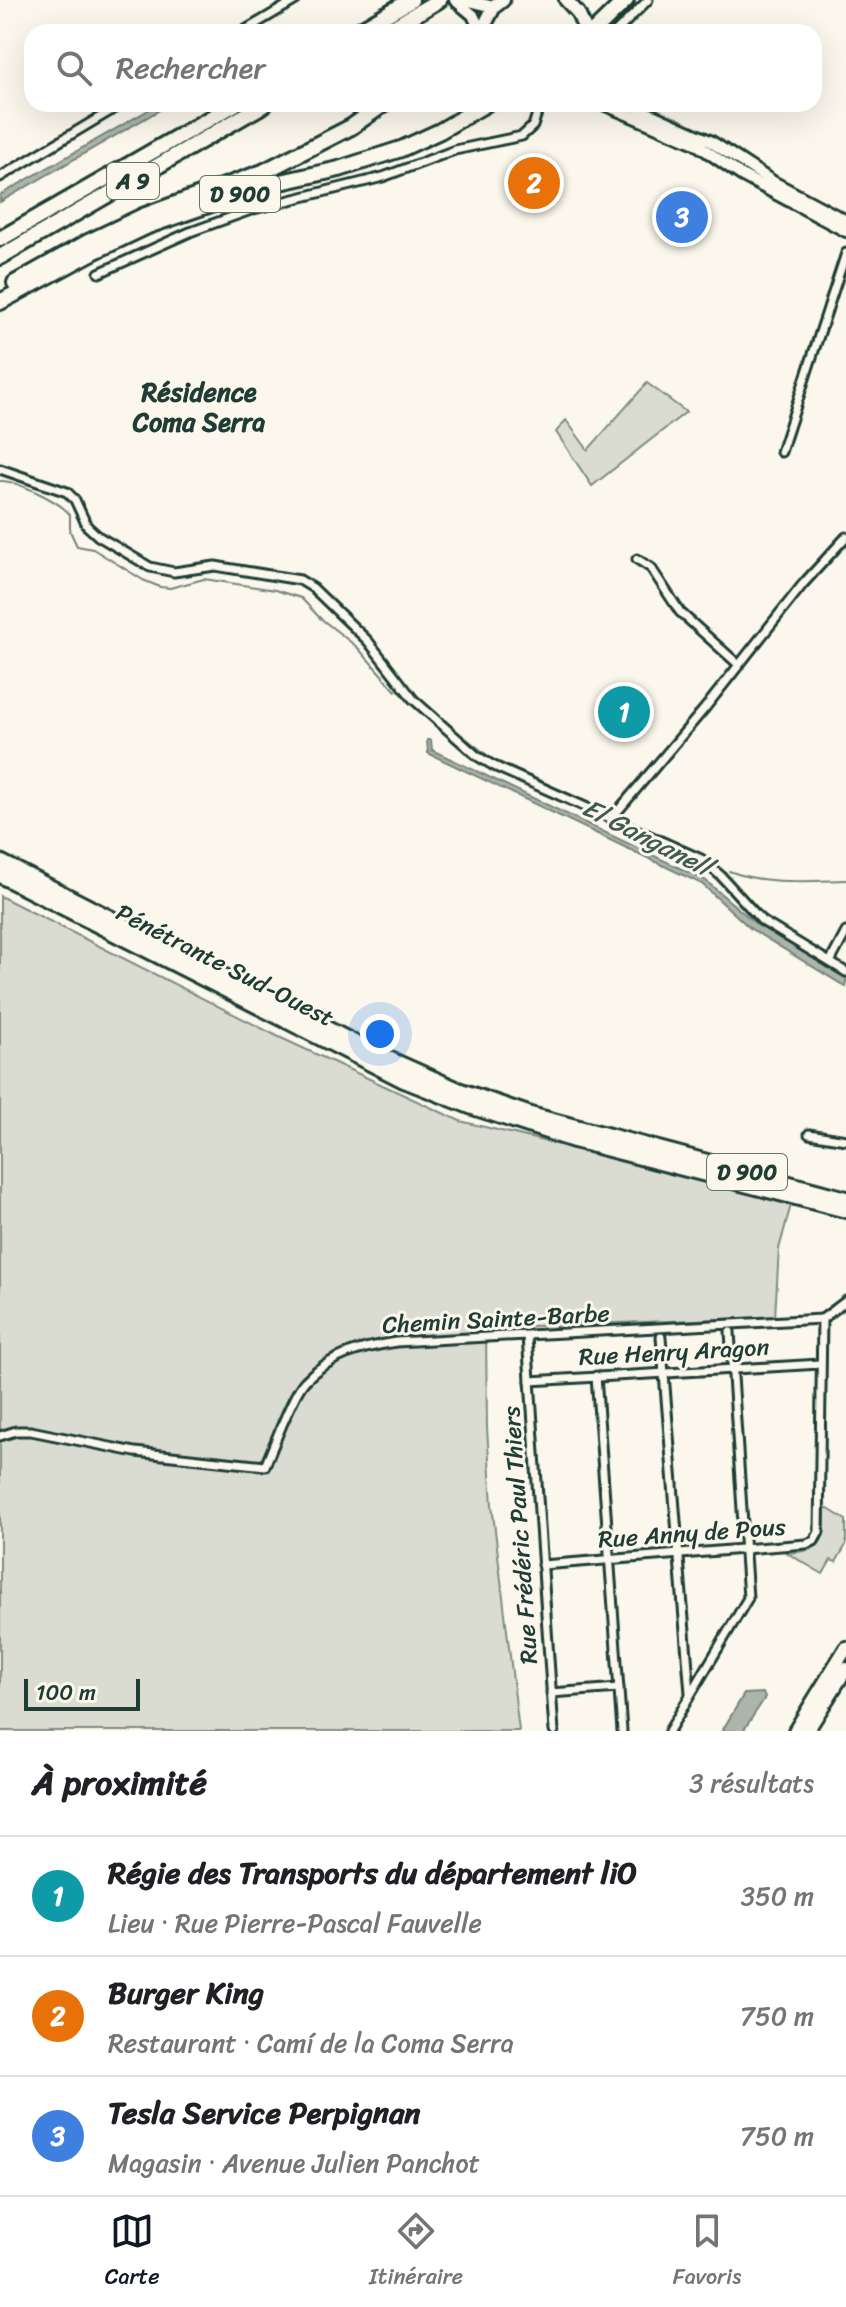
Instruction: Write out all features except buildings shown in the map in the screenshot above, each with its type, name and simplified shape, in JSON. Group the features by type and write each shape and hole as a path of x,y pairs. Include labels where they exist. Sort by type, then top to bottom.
{"highway":[{"path":"370,24 411,0"},
{"path":"601,24 626,0"},
{"path":"399,24 434,3"},
{"name":"A 9","path":"0,239 221,112"},
{"name":"A 9","path":"0,257 251,112"},
{"name":"D 900","path":"0,291 88,242 143,216 263,172 351,127 373,112"},
{"name":"D 900","path":"0,302 148,226 263,186 339,169 401,149 472,112"},
{"name":"D 900","path":"0,862 368,1050 458,1090 534,1116 846,1197"},
{"name":"Pénétrante Sud-Ouest","path":"0,875 404,1080 470,1106 574,1140 800,1198 846,1213"}],"main road":[{"path":"455,0 473,15 477,24"},
{"path":"465,0 498,4 486,24"},
{"path":"566,0 578,13 583,24"},
{"path":"622,112 695,143 741,175 846,231"},
{"path":"646,112 710,141 773,182 846,221"},
{"path":"795,1731 846,1648"},
{"path":"807,1731 846,1669"}],"street":[{"path":"256,24 296,0"},
{"path":"624,24 648,0"},
{"path":"0,177 109,112"},
{"path":"533,112 535,120"},
{"path":"99,273 190,232 254,209 383,177 441,154 522,136 532,127 538,112"},
{"path":"781,452 846,253"},
{"path":"0,469 67,492 75,500 87,526 98,536 150,567 174,572 215,566 300,580 313,588 368,641 413,699 477,756 701,859 762,921 846,972"},
{"path":"611,819 803,584 846,537"},
{"path":"637,559 651,568 680,612 739,665"},
{"path":"830,962 846,932"},
{"path":"809,1134 846,1140"},
{"path":"822,1319 846,1301"},
{"name":"Chemin Sainte-Barbe","path":"0,1436 31,1431 135,1452 265,1466 302,1382 319,1369 364,1347 396,1342 822,1319"},
{"name":"Rue Anny de Pous","path":"542,1565 745,1550 814,1541 819,1532 822,1319"},
{"path":"669,1731 748,1598 730,1332"},
{"name":"Rue Frédéric Paul Thiers","path":"527,1336 554,1731"},
{"path":"661,1337 690,1695"},
{"name":"Rue Henry Aragon","path":"530,1381 820,1364"},
{"path":"596,1376 622,1731"},
{"path":"551,1693 619,1688"}],"shaded area":[{"path":"145,112 156,112 0,202 0,195"},
{"path":"647,383 686,412 592,486 556,432 566,420 588,450"},
{"path":"427,740 431,740 432,750 705,880 755,923 846,978 846,987 751,929 702,884 428,753"},
{"path":"0,896 279,1037 460,1121 792,1201 779,1249 775,1317 486,1328 492,1505 519,1731 0,1731"},
{"path":"825,1507 846,1520 846,1545 836,1562 831,1560 823,1574 787,1553 809,1550 820,1542"},
{"path":"763,1693 765,1698 743,1731 722,1731 744,1694"}],"waterway":[{"name":"El Ganganell","path":"0,481 27,488 58,504 70,515 70,531 77,546 93,549 160,587 170,588 204,579 275,590 301,598 320,618 357,647 396,691"},
{"path":"421,714 437,725"},
{"path":"463,736 496,762 608,813"},
{"path":"729,871 772,880 846,880"}],"place":[{"name":"Burger King","path":"534,183"},
{"name":"Tesla Service Perpignan","path":"682,217"},
{"name":"Régie des Transports du département liO","path":"624,712"}],"district":[{"name":"Résidence Coma Serra","path":"199,407"}]}
